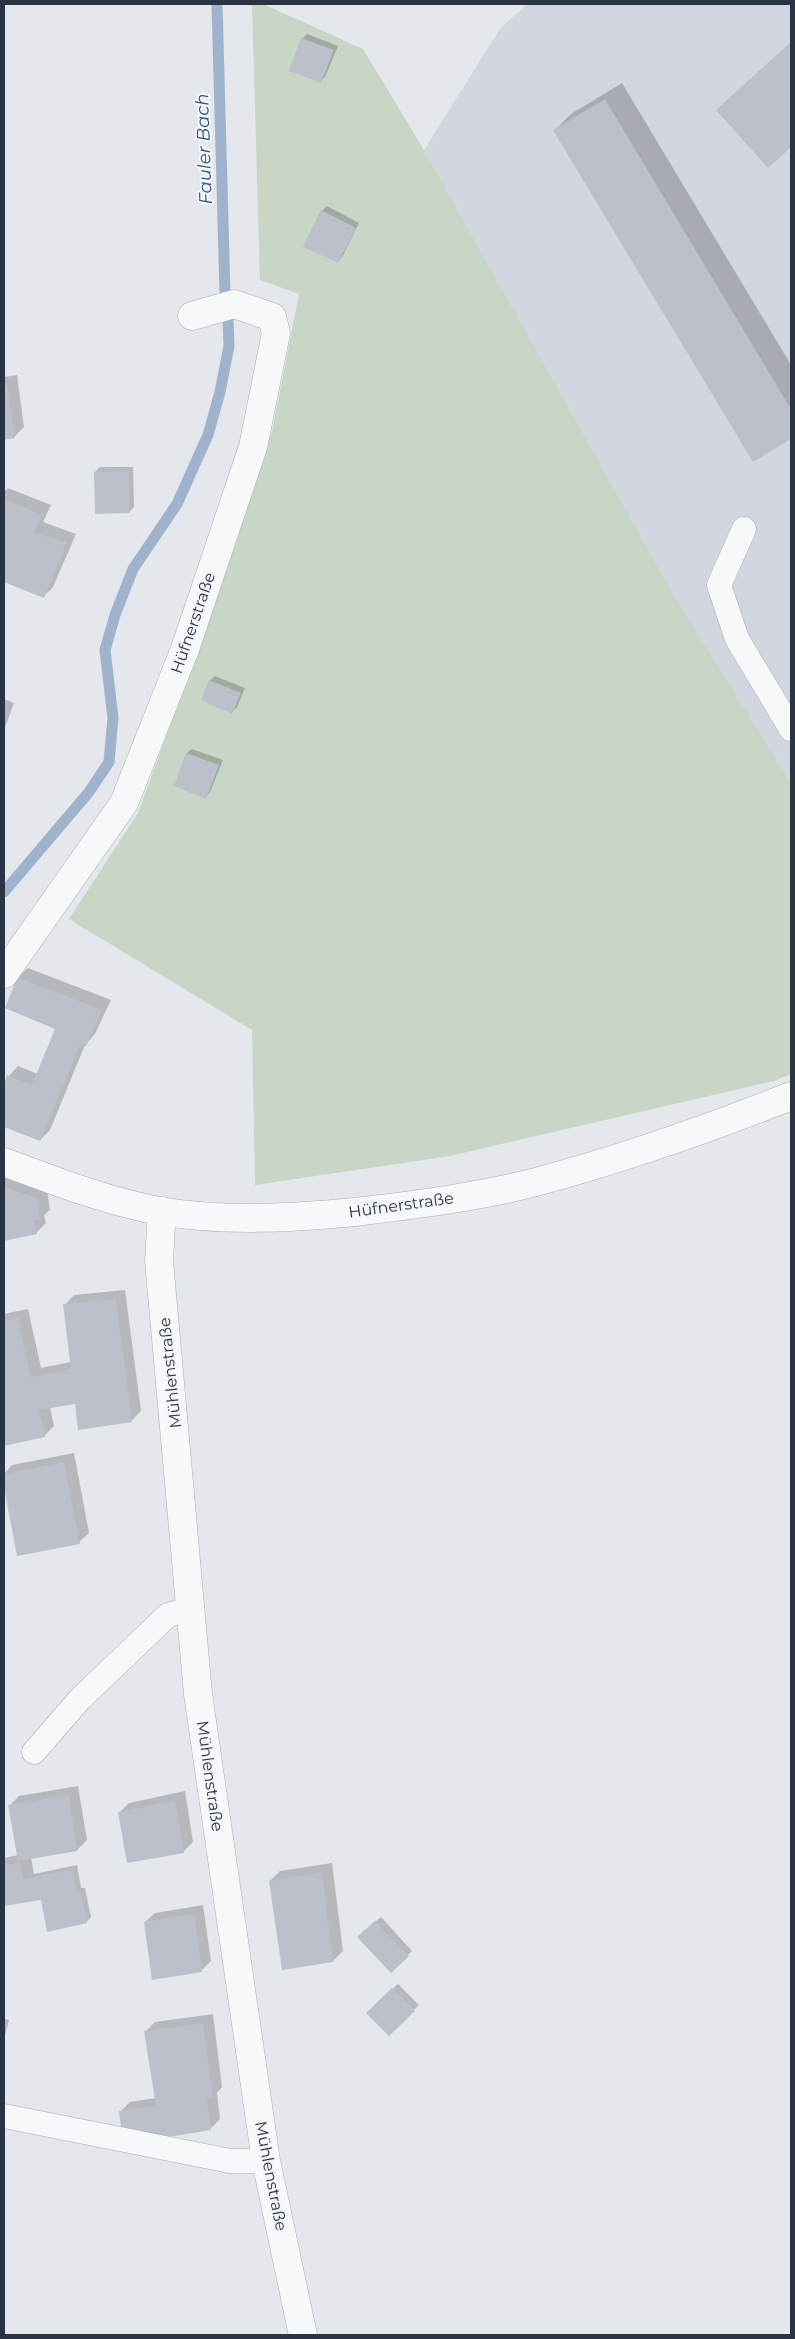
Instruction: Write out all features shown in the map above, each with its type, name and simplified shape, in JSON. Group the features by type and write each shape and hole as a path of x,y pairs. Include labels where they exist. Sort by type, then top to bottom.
{"street":[{"name":"Hüfnerstraße","path":"4,974 124,803 185,649 253,447 276,332 272,317 234,304 192,316"},
{"name":"Hüfnerstraße","path":"4,1162 125,1204 162,1211 256,1218 316,1216 428,1202 536,1182 749,1113 791,1096"},
{"name":"Mühlenstraße","path":"162,1211 159,1261 198,1694 266,2161 302,2335"}],"lane":[{"path":"744,529 718,585 737,639 791,729"},
{"path":"34,1752 80,1699 168,1615 190,1609"},
{"path":"4,2116 230,2162 266,2161"}],"shaded area":[{"path":"527,4 791,4 791,783 671,590 424,150 500,29"}],"green space":[{"path":"252,4 263,4 363,49 424,150 671,590 791,783 791,1074 774,1081 450,1156 255,1185 252,1030 69,919 138,813 196,655 272,432 299,294 260,280"}],"building":[{"path":"301,38 334,50 321,83 289,71"},
{"path":"791,42 791,147 768,168 716,110"},
{"path":"605,99 791,409 791,439 753,462 553,130"},
{"path":"321,210 356,228 338,263 303,247"},
{"path":"7,384 15,438 4,440 4,385"},
{"path":"129,471 130,513 95,514 94,472"},
{"path":"4,499 42,515 34,532 67,543 44,598 4,582"},
{"path":"209,680 241,693 232,714 201,700"},
{"path":"186,753 219,765 206,799 174,786"},
{"path":"17,977 102,1010 86,1046 80,1045 40,1141 4,1127 4,1085 7,1075 32,1085 55,1029 5,1008"},
{"path":"4,1187 37,1198 40,1220 34,1219 37,1234 4,1241"},
{"path":"116,1299 132,1422 78,1430 75,1404 39,1410 45,1437 4,1446 4,1321 18,1318 31,1377 71,1369 63,1304"},
{"path":"64,1462 80,1544 17,1556 4,1487 4,1474"},
{"path":"69,1795 77,1851 18,1861 8,1805"},
{"path":"175,1800 184,1853 127,1863 118,1812"},
{"path":"20,1863 23,1879 73,1869 76,1893 81,1892 87,1923 47,1932 41,1900 4,1906 4,1865"},
{"path":"322,1872 333,1962 282,1970 269,1881"},
{"path":"194,1914 202,1972 152,1980 144,1922"},
{"path":"375,1921 409,1956 391,1973 357,1937"},
{"path":"392,1988 415,2011 389,2036 366,2013"},
{"path":"203,2023 213,2098 207,2099 211,2130 168,2137 121,2127 119,2111 156,2106 144,2031"}],"waterway":[{"name":"Fauler Bach","path":"217,4 225,293"},
{"name":"Fauler Bach","path":"4,892 89,792 109,762 113,718 105,650 115,615 133,569 177,504 208,435 220,392 229,346 228,319"}]}
